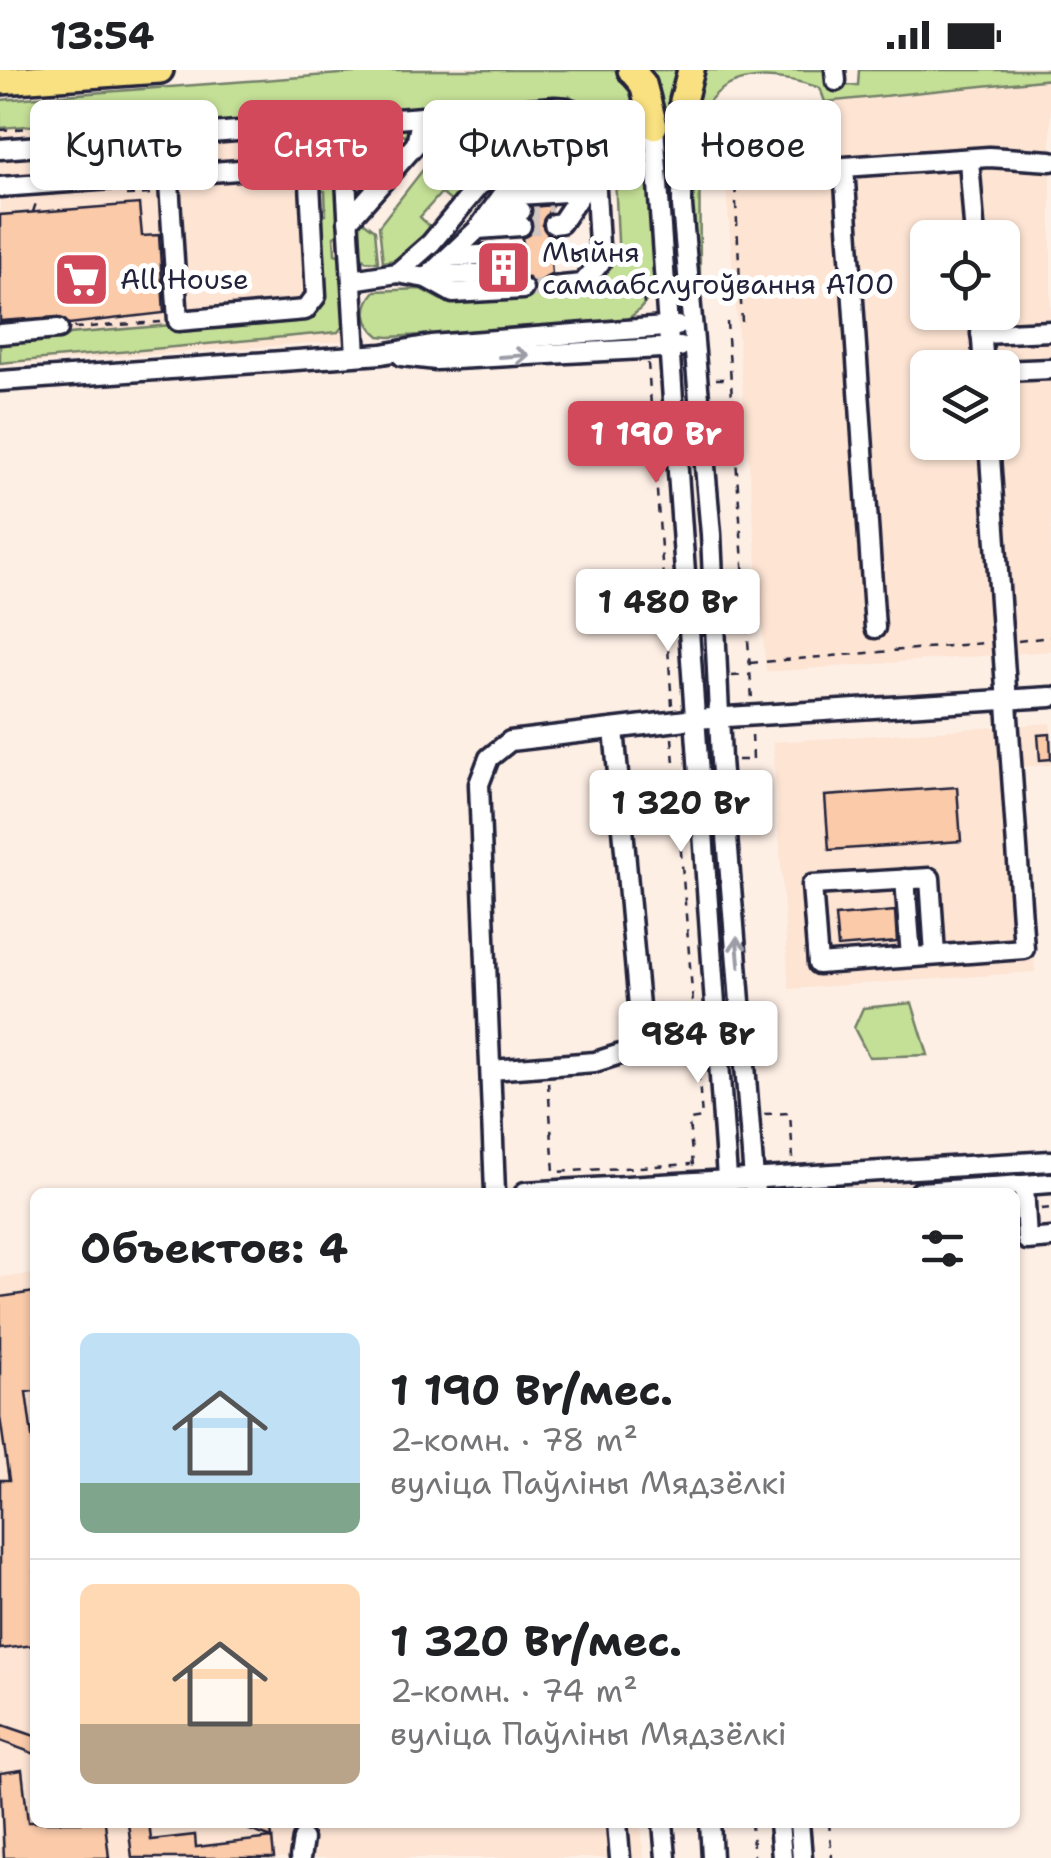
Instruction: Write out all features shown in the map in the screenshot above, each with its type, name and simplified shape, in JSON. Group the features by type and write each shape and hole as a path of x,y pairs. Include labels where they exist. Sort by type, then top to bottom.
{"highway":[{"path":"0,81 160,70"},
{"path":"631,70 644,84 654,126"},
{"path":"683,100 691,70"}],"street":[{"path":"654,126 728,1186"},
{"path":"348,221 423,131"},
{"path":"0,149 30,147"},
{"path":"969,160 973,220"},
{"path":"875,628 844,167 1051,160"},
{"path":"0,187 30,185"},
{"path":"169,190 178,321 304,310 312,304 316,296 311,190"},
{"path":"346,190 356,355"},
{"path":"397,273 430,243 475,190"},
{"path":"553,216 561,223 583,190"},
{"path":"552,288 582,284 600,263 595,190"},
{"path":"682,190 711,534 718,717 755,1185"},
{"path":"435,269 478,228 502,196 577,199"},
{"path":"478,228 521,218 490,212"},
{"path":"352,280 495,263 435,269"},
{"path":"435,269 452,292 523,289"},
{"path":"0,380 382,354 431,345 693,326"},
{"path":"0,334 58,329"},
{"path":"982,330 983,350"},
{"path":"982,334 1051,331"},
{"path":"382,354 436,360 694,347"},
{"path":"1020,370 1051,369"},
{"path":"935,956 930,878 812,885 818,964 935,956 1024,949 990,460"},
{"path":"495,1188 479,784 489,758 510,741 695,718 1051,696"},
{"path":"491,1070 594,1062 626,1052 641,1028 614,729"},
{"path":"905,879 911,957"},
{"path":"660,1188 755,1185 1051,1160"},
{"path":"979,1188 1051,1183"},
{"path":"1024,1185 1027,1240 1051,1238"},
{"path":"618,1828 620,1858"},
{"path":"664,1828 666,1858"},
{"path":"710,1828 712,1858"},
{"path":"780,1828 782,1858"},
{"path":"800,1828 802,1858"}],"path":[{"path":"0,130 30,128"},
{"path":"742,322 734,163 846,156"},
{"path":"33,212 37,200"},
{"path":"58,329 169,321"},
{"path":"721,760 753,760 727,322"},
{"path":"750,664 1051,637"},
{"path":"676,765 697,766"},
{"path":"546,1066 554,1172 693,1164"},
{"path":"751,1114 790,1113 793,1162 799,1163"},
{"path":"702,1118 724,1116"},
{"path":"752,1828 754,1858"},
{"path":"830,1828 832,1858"}],"shaded area":[{"path":"1051,79 1051,651 766,672 726,190 841,190 841,100 827,100"},
{"name":"All House","path":"238,123 238,190 337,190 346,330 342,341 0,365 0,128 30,126 30,190 218,190 218,125"},
{"path":"1051,723 1051,765 1021,767 1035,972 789,989 773,742"},
{"path":"30,1274 30,1828 641,1828 644,1858 0,1858 0,1277"}],"green space":[{"path":"392,70 625,70 634,100 575,100 570,96 423,100 423,108 403,110 403,100 238,100 238,123 218,125 218,100 30,100 30,126 0,128 0,100"},
{"path":"642,70 680,70 673,100 665,100 665,120 656,90"},
{"path":"697,70 827,70 829,86 858,85 859,70 1051,70 1051,79 841,100 824,100 820,88 801,82 764,78 731,84 711,100 688,100"},
{"path":"645,160 654,248 652,290 640,310 621,323 389,337 379,336 367,320 367,303 375,291 420,289 441,300 556,293 587,288 604,275 611,263 619,262 616,190 645,190"},
{"path":"423,170 423,190 463,190 452,202 441,193 420,217 431,228 406,258 383,262 379,226"},
{"path":"336,190 339,233 334,236 335,254 341,256 346,322 338,332 0,363 0,340 309,313 319,216 326,215 325,191 317,191"},
{"path":"673,190 675,190 681,287"},
{"path":"691,190 699,190 700,278 693,284"},
{"path":"363,221 375,230 378,262 365,261 360,254 358,226"},
{"path":"912,1003 928,1055 869,1057 854,1028 863,1008"}],"building":[{"name":"All House","path":"139,204 142,236 159,235 164,313 69,324 57,317 0,321 0,215"},
{"path":"552,205 542,225 549,235 552,274 541,281 541,293 535,293 529,278 508,277 503,246 523,244 522,238 532,232 532,207"},
{"path":"1050,734 1051,759 1040,760 1038,735"},
{"path":"957,787 961,841 829,850 825,796"},
{"path":"895,911 897,942 838,947 835,916"},
{"path":"30,1293 30,1392 26,1392 30,1421 30,1646 0,1649 0,1480 9,1480 0,1417 0,1297"},
{"path":"0,1724 30,1734 30,1752 0,1741"},
{"path":"22,1770 30,1828 106,1828 109,1858 4,1858 0,1773"},
{"path":"129,1828 150,1828 151,1840 195,1835 196,1847 272,1838 274,1858 132,1858"},
{"path":"244,1828 271,1828 272,1838"}],"tunnel":[{"path":"521,211 552,209"},
{"path":"521,226 554,224"},
{"path":"523,289 552,287"}],"place":[{"name":"Мыйня самаабслугоўвання A100","path":"503,268"},
{"name":"All House","path":"81,279"}]}
